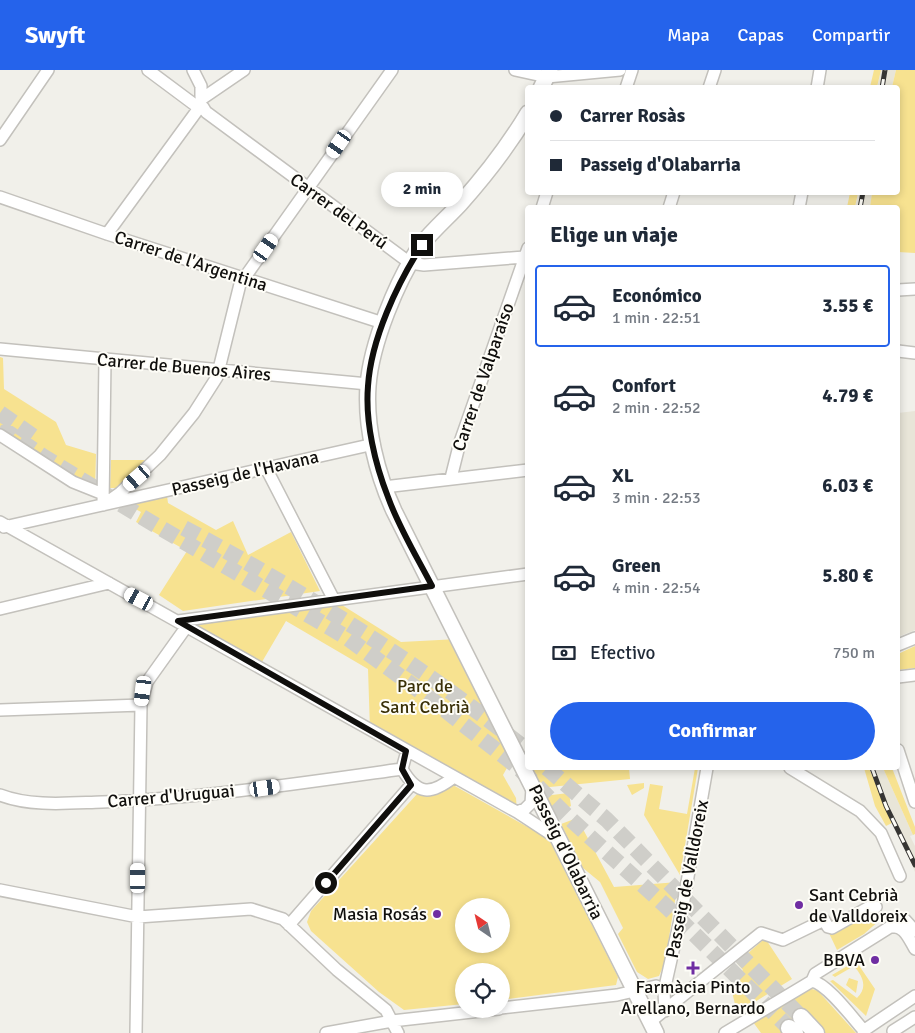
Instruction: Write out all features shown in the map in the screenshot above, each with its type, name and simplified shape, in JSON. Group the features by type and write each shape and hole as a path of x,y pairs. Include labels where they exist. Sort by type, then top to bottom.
{"highway":[{"path":"795,1026 816,1033"}],"main road":[{"name":"Passeig d'Olabarria","path":"522,751 432,586 394,511 384,486 374,444 368,413 368,384 383,323 410,263 430,234 495,162 525,120"},
{"name":"Passeig d'Olabarria","path":"527,770 654,1027"}],"street":[{"path":"0,140 48,70"},
{"name":"Carrer del Perú","path":"148,70 200,102 206,112 410,263"},
{"path":"193,70 200,86 200,102"},
{"path":"107,234 200,102 244,70"},
{"path":"103,500 137,478 166,448 194,412 219,370 238,290 392,70"},
{"path":"515,70 542,76 620,70"},
{"path":"627,85 632,70"},
{"path":"710,85 715,70"},
{"path":"818,85 820,70"},
{"name":"Carrer de l'Argentina","path":"0,197 107,234 383,323"},
{"path":"410,263 427,265 525,252"},
{"name":"Carrer de Valparaíso","path":"451,478 460,442 525,255"},
{"path":"900,290 915,289"},
{"name":"Carrer de Buenos Aires","path":"0,349 368,384"},
{"path":"900,351 915,352"},
{"path":"103,500 105,360"},
{"path":"0,435 103,500"},
{"name":"Passeig de l'Havana","path":"2,525 103,500 266,468 374,444"},
{"path":"266,468 334,600"},
{"path":"384,486 525,470"},
{"path":"2,525 110,583 517,812 562,841"},
{"path":"136,1033 141,705 147,682 183,624 334,600 525,574"},
{"path":"0,609 110,583"},
{"path":"900,644 915,638"},
{"path":"900,677 915,675"},
{"path":"0,710 141,705"},
{"path":"406,751 402,769 411,785 426,790 441,787 454,777"},
{"path":"900,756 914,800"},
{"name":"Carrer d'Uruguai","path":"0,796 14,801 66,803 139,800 226,792 402,769"},
{"name":"Passeig de Valldoreix","path":"665,1011 664,991 684,902 707,770"},
{"path":"793,770 860,811 881,832 900,876"},
{"path":"517,812 525,809 532,803 533,793 529,776"},
{"path":"289,925 411,785"},
{"path":"517,812 549,816"},
{"path":"0,890 138,917 251,909 283,919 337,970 386,1010 398,1033"},
{"path":"654,1027 665,1011 762,933 784,940 824,920 828,927 832,928 871,906 876,907"},
{"path":"725,1033 812,981 815,974 892,926 905,920 915,931"},
{"path":"892,926 902,929 915,949"},
{"path":"812,981 819,984 865,1032 915,996"},
{"path":"510,1008 636,991 656,986 664,991"},
{"path":"326,1033 392,1021 455,1014"},
{"path":"882,1018 893,1032 915,1017"}],"shaded area":[{"path":"881,70 896,70 892,85 878,85"},
{"path":"858,195 872,195 870,205 856,205"},
{"path":"915,411 915,630 900,636 900,413"},
{"path":"870,770 884,770 913,835 910,836 915,846 915,872"}],"green space":[{"path":"874,70 881,70 877,85 870,85"},
{"path":"896,70 915,70 915,253 900,252 900,205 870,205 872,195 900,195 900,85 892,85"},
{"path":"850,195 858,195 855,205 847,205"},
{"path":"0,357 3,358 4,389 56,422 66,445 96,454 95,489 0,432"},
{"path":"111,460 146,460 116,488 110,488"},
{"path":"167,496 168,503 216,530 233,521 248,555 291,532 320,591 183,611 159,595 187,551 136,522 141,512 128,505"},
{"name":"Parc de Sant Cebrià","path":"334,600 401,642 458,639 516,752 503,775 516,798 517,812 370,730 368,669 286,621 259,667 183,624"},
{"path":"915,646 915,668 900,670 900,653"},
{"path":"531,770 629,770 630,779 540,788"},
{"path":"695,770 698,770 680,875 644,815 650,784 663,786 659,809 687,814"},
{"path":"865,770 870,770 892,823 886,826 875,806"},
{"path":"884,770 893,770 915,827 915,834 913,835"},
{"path":"644,783 644,788 632,795 627,785"},
{"path":"453,785 540,834 551,843 618,977 616,985 510,999 510,963 455,963 455,1005 404,1010 379,992 311,931 307,922 311,911 417,794 437,795"},
{"path":"569,793 571,806 557,813 553,808 550,808 543,796"},
{"path":"577,818 614,887 678,882 665,962 659,976 648,979 637,972 618,934 623,928 600,882 583,868 561,824"},
{"path":"873,909 881,919 864,934 837,950 828,931"},
{"path":"765,938 792,979 737,1013 730,983 743,970 737,963"},
{"path":"856,961 875,989 866,1016 830,981 833,980 857,998 862,990 863,982 854,966 835,977 832,975"},
{"path":"849,978 858,981 856,993 846,985"},
{"path":"812,989 818,991 856,1033 761,1033 753,1022 804,991"}],"tunnel":[{"path":"0,413 37,439"},
{"path":"0,427 44,457 142,517 346,637 431,699 519,768 566,815 668,908 789,1028"},
{"path":"184,528 229,552 361,631 488,719 525,749"},
{"path":"549,770 607,820 801,1017"}],"railway":[{"path":"882,85 885,70"},
{"path":"861,205 862,195"},
{"path":"873,770 886,806 915,865"}],"place":[{"name":"Sant Cebrià de Valldoreix","path":"799,905"},
{"name":"Masia Rosás","path":"437,914"},
{"name":"BBVA","path":"875,960"},
{"name":"Farmàcia Pinto Arellano, Bernardo","path":"693,968"}],"route":[{"path":"326,883 411,785 402,769 406,751 178,621 294,607 432,586 388,499 374,444 367,399 370,368 383,323 398,286 422,245"}]}
